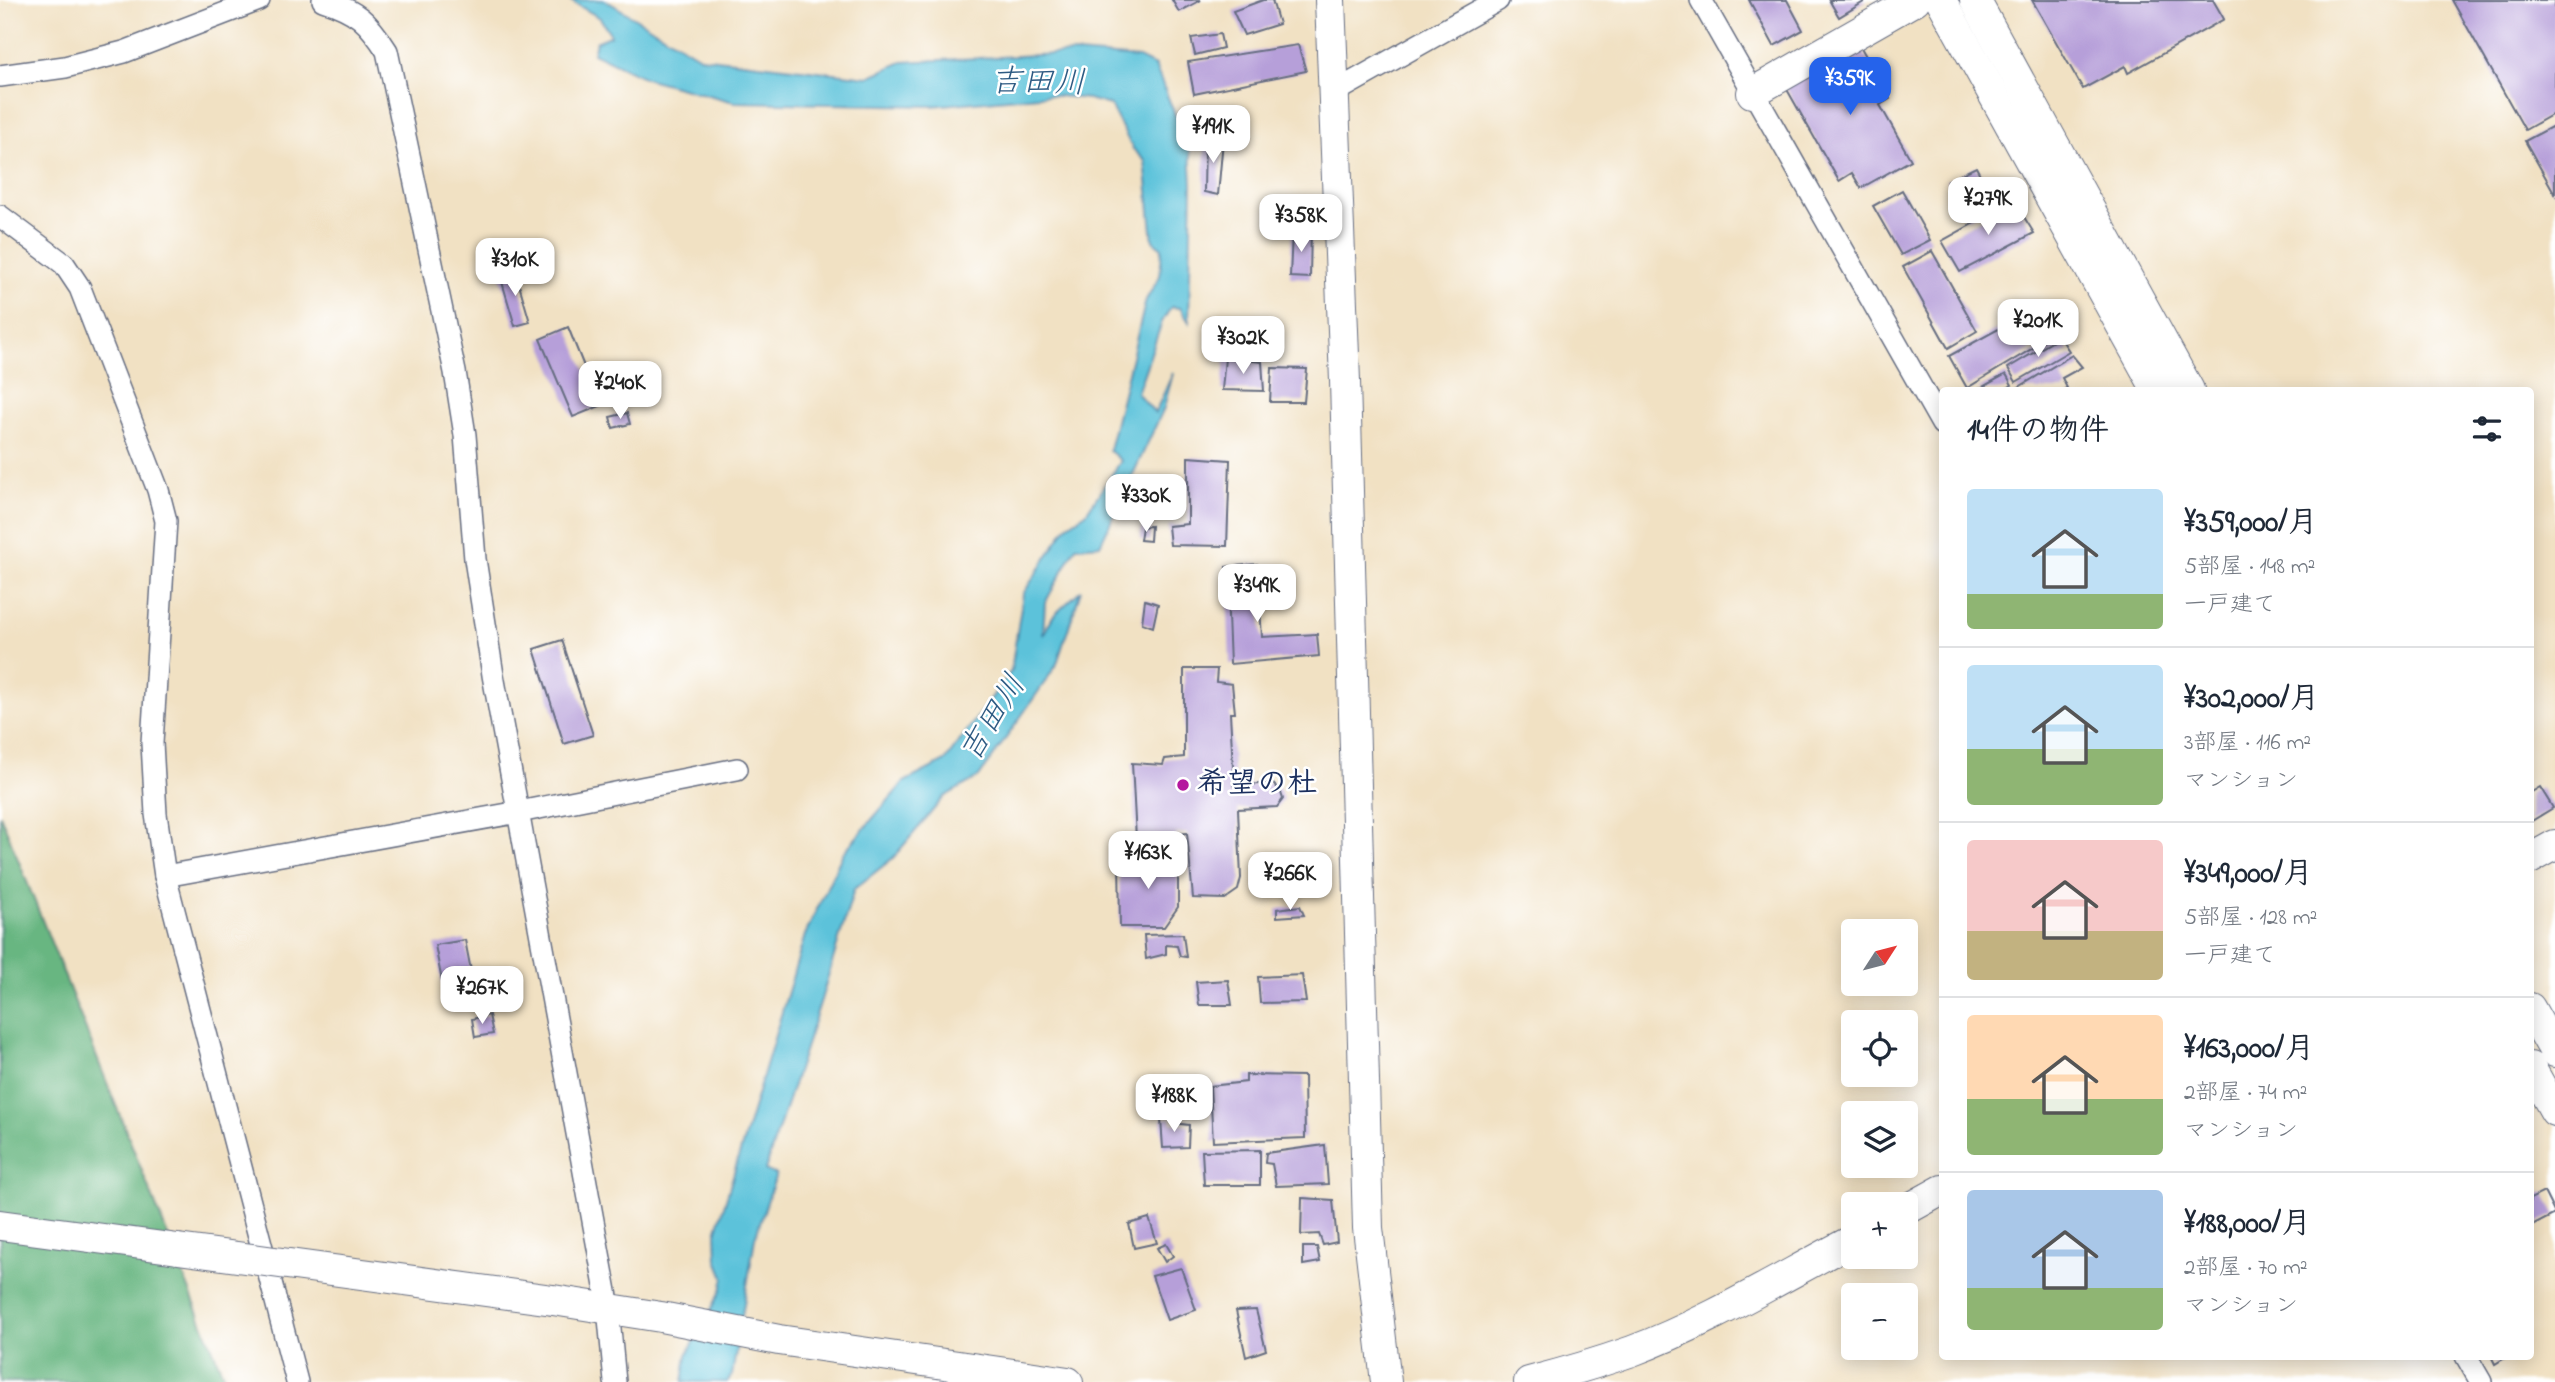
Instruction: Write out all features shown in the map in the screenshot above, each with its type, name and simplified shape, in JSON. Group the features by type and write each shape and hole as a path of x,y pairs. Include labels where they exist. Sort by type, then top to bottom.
{"street":[{"path":"0,76 65,67 124,52 259,0"},
{"path":"323,0 342,6 370,25 387,51 455,372 464,435 475,559 493,675 608,1309 615,1382"},
{"path":"1330,0 1345,382 1368,1228 1386,1382"},
{"path":"1335,92 1498,0"},
{"path":"1700,0 1939,419"},
{"path":"1752,93 1915,0"},
{"path":"1941,0 2155,387"},
{"path":"1975,0 2187,387"},
{"path":"0,216 64,264 80,288 158,490 166,521 152,743 156,814 165,876 297,1382"},
{"path":"165,876 519,812 737,769"},
{"path":"2534,857 2555,845"},
{"path":"2534,1015 2555,1052"},
{"path":"2534,1074 2555,1111"},
{"path":"1918,1203 1939,1192"},
{"path":"0,1226 553,1300 779,1340 1068,1382"},
{"path":"1529,1382 1580,1369 1634,1350 1724,1308 1841,1246"},
{"path":"2468,1360 2481,1382"}],"green space":[{"path":"0,814 226,1382 0,1382"}],"water":[{"name":"吉田川","path":"569,0 605,0 700,57 868,77 902,62 1077,53 1139,58 1155,66 1190,151 1192,183 1189,322 1180,308 1171,307 1162,322 1137,393 1155,413 1173,373 1164,408 1100,545 1076,547 1045,603 1043,635 1053,616 1081,590 1056,666 979,777 944,797 893,858 854,889 765,1170 776,1175 755,1238 732,1375 727,1382 683,1382 687,1355 721,1291 724,1277 717,1260 716,1233 805,935 843,853 904,782 945,761 1011,671 1023,594 1067,526 1086,513 1121,461 1109,450 1146,300 1160,276 1162,248 1153,241 1145,161 1133,149 1110,105 1088,99 1049,95 932,106 734,102 645,78 593,53 596,42 611,35 600,18"}],"building":[{"path":"1172,0 1201,0 1179,12"},
{"path":"1263,0 1272,0 1279,24 1244,35 1233,11"},
{"path":"1749,0 1787,0 1803,30 1774,46"},
{"path":"1829,0 1867,0 1839,17"},
{"path":"2032,0 2213,0 2224,19 2128,73 2125,66 2083,89"},
{"path":"2452,0 2555,0 2555,113 2525,130"},
{"path":"1220,34 1223,48 1195,55 1191,38"},
{"path":"1859,44 1890,99 1880,105 1911,160 1861,188 1852,173 1839,181 1785,86"},
{"path":"1298,45 1306,71 1194,94 1188,62"},
{"path":"2555,125 2555,194 2525,141"},
{"path":"1205,138 1223,140 1218,195 1204,192"},
{"path":"1976,167 1995,203 1967,219 1947,181"},
{"path":"1902,190 1930,240 1901,255 1873,206"},
{"path":"2014,201 2034,233 1960,272 1942,241"},
{"path":"1311,227 1310,278 1290,277 1292,232"},
{"path":"1932,251 1977,331 1948,348 1903,267"},
{"path":"515,271 530,322 515,326 500,275"},
{"path":"2026,314 2043,342 1969,387 1949,356"},
{"path":"568,327 600,406 573,417 540,339"},
{"path":"2060,337 2069,351 2016,382 2008,368"},
{"path":"2072,355 2082,367 2062,378 2066,387 2019,387"},
{"path":"1225,358 1262,362 1264,391 1222,390"},
{"path":"1272,368 1307,369 1304,402 1270,402"},
{"path":"2006,374 2012,385 2009,387 1982,387"},
{"path":"627,413 630,424 613,428 610,417"},
{"path":"1188,457 1230,460 1227,546 1170,545 1168,526 1188,524"},
{"path":"1151,526 1150,541 1140,540 1142,527"},
{"path":"1257,564 1262,637 1317,634 1319,656 1230,664 1226,567"},
{"path":"1145,600 1158,604 1153,627 1142,623"},
{"path":"562,640 593,735 564,744 534,649"},
{"name":"希望の杜","path":"1184,669 1217,669 1216,682 1232,684 1235,713 1230,713 1234,786 1272,783 1280,790 1283,799 1277,807 1238,809 1241,878 1238,890 1225,899 1193,898 1187,833 1176,834 1177,841 1136,839 1132,763 1163,765 1165,759 1184,757"},
{"path":"2540,787 2553,808 2534,820 2534,791"},
{"path":"1119,857 1178,858 1178,907 1164,927 1120,927"},
{"path":"1300,906 1304,915 1277,917 1277,909"},
{"path":"1183,934 1186,957 1180,956 1177,946 1166,945 1166,954 1146,959 1144,935"},
{"path":"465,940 475,991 445,997 435,945"},
{"path":"1302,975 1306,1002 1260,1003 1258,977"},
{"path":"1228,980 1232,1005 1199,1005 1196,982"},
{"path":"489,1015 493,1034 475,1037 472,1019"},
{"path":"1246,1075 1304,1076 1305,1138 1213,1142 1210,1086 1246,1082"},
{"path":"1171,1118 1172,1123 1189,1125 1188,1147 1163,1148 1161,1119"},
{"path":"1325,1145 1328,1184 1276,1186 1272,1164 1265,1163 1266,1153"},
{"path":"1260,1150 1260,1185 1204,1185 1202,1151"},
{"path":"2544,1192 2555,1214 2534,1225 2534,1197"},
{"path":"1302,1198 1333,1200 1337,1242 1323,1245 1319,1234 1301,1235"},
{"path":"1149,1218 1157,1243 1134,1248 1129,1224"},
{"path":"1166,1244 1173,1256 1165,1262 1157,1248"},
{"path":"1303,1247 1317,1247 1320,1262 1303,1265"},
{"path":"1181,1268 1196,1310 1167,1320 1152,1276"},
{"path":"1256,1310 1266,1350 1246,1357 1236,1311"}],"place":[{"name":"希望の杜","path":"1183,785"}]}
